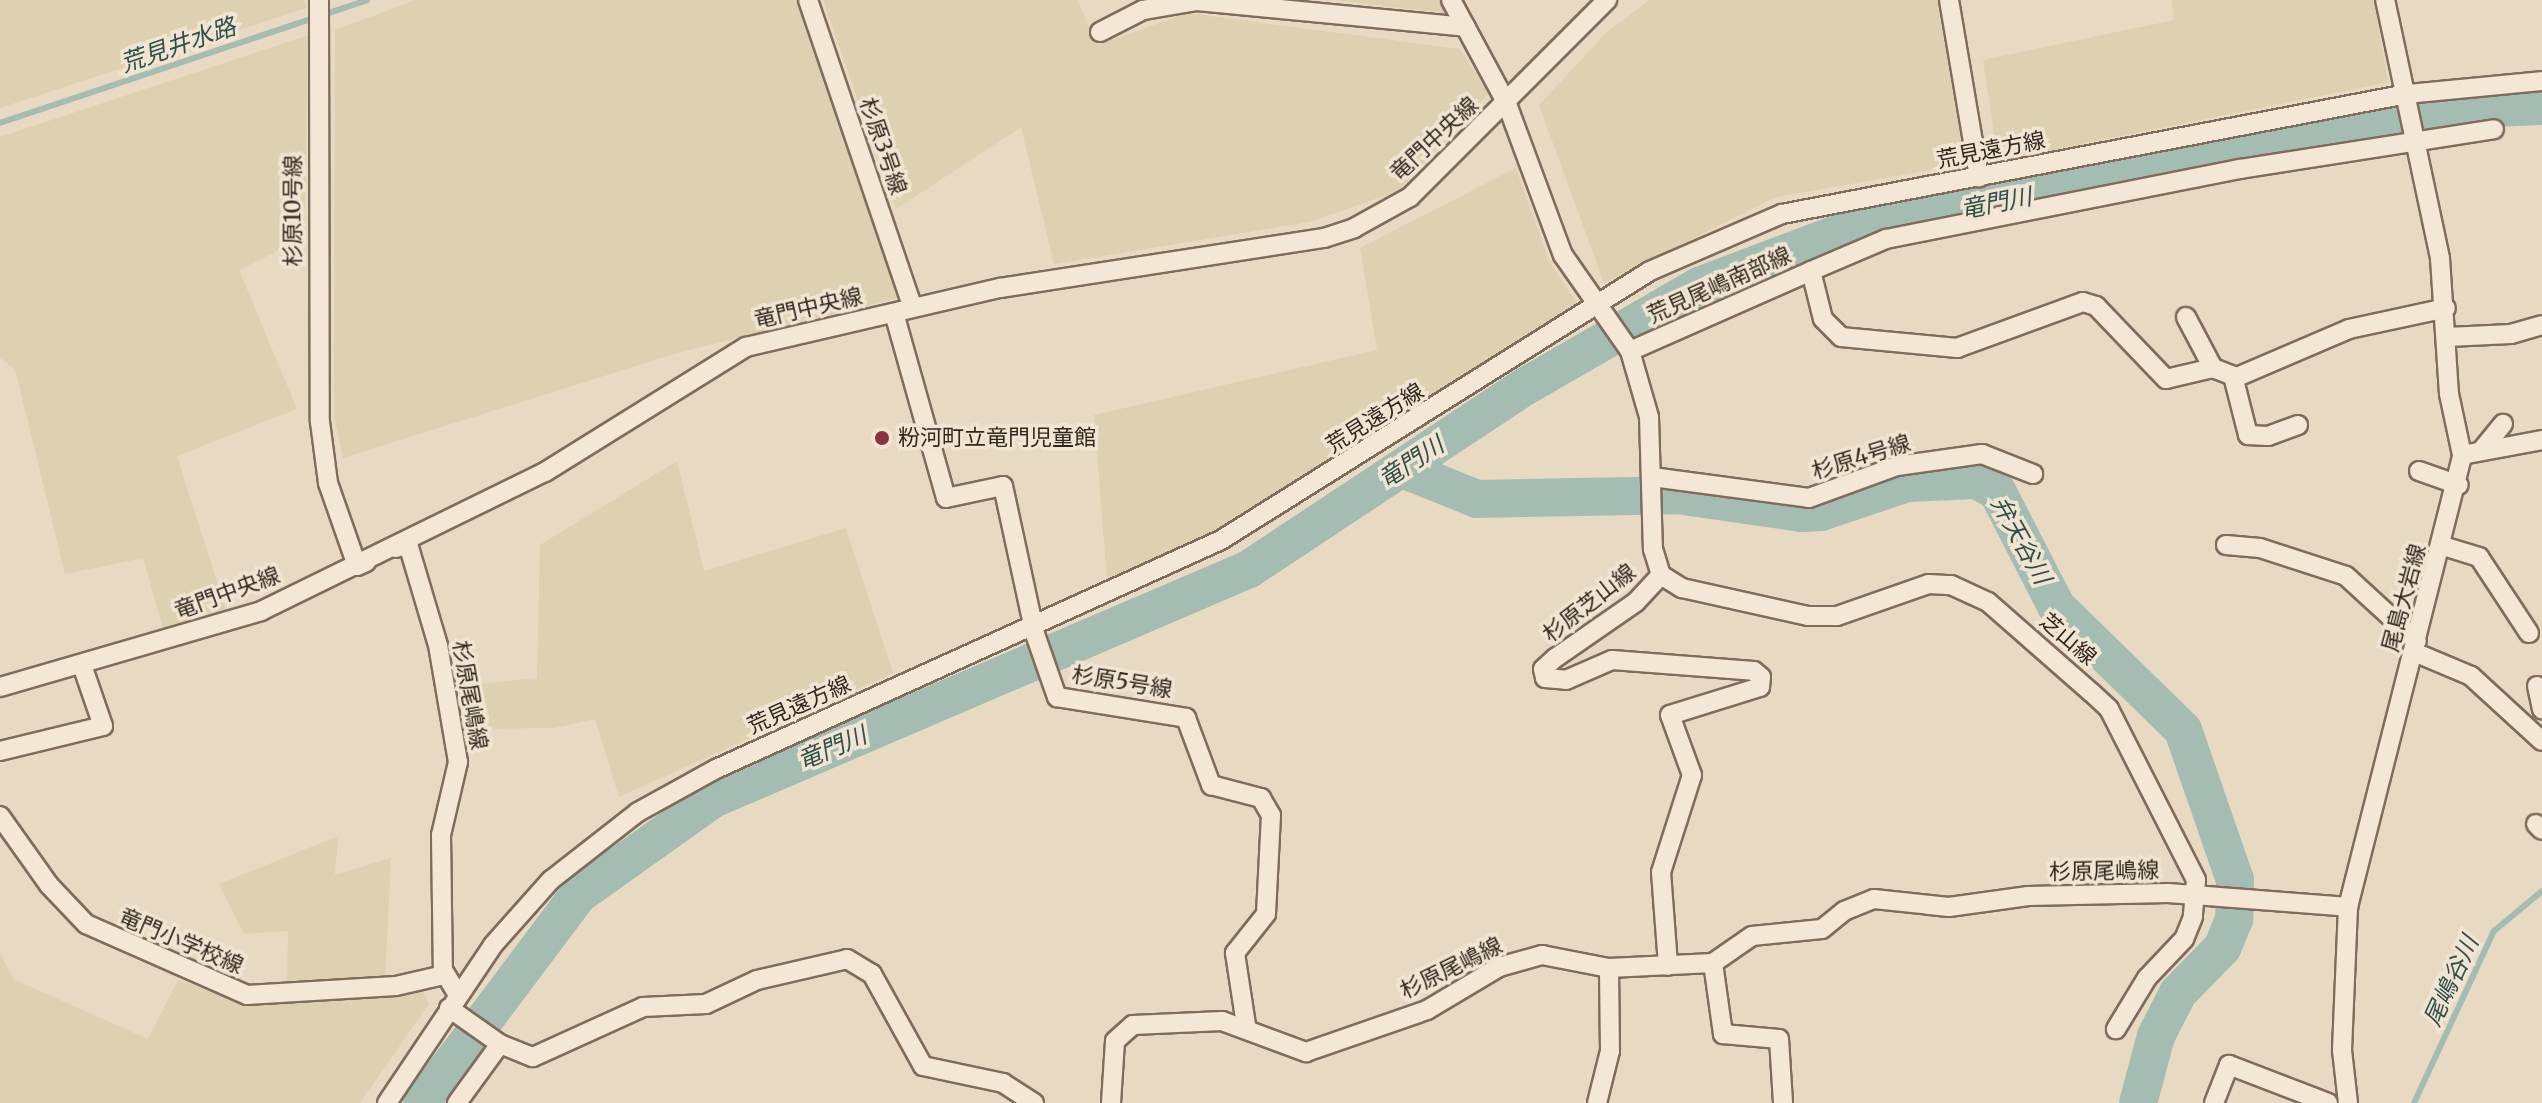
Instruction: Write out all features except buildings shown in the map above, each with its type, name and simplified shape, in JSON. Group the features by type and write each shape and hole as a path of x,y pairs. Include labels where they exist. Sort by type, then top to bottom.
{"street":[{"name":"杉原3号線","path":"808,0 904,310"},
{"name":"杉原芝山線","path":"1451,0 1507,104 1563,255 1629,350 1647,402 1653,549 1661,575 1636,602 1543,669 1555,682 1612,660 1754,671 1761,677 1760,687 1670,715 1692,775 1661,872 1668,966"},
{"name":"竜門中央線","path":"0,687 261,611 408,544 545,472 716,361 746,347 1051,278 1280,245 1354,228 1410,197 1507,104 1607,0"},
{"path":"1949,0 1979,177"},
{"name":"尾島大岩線","path":"2348,1103 2342,1050 2348,907 2459,485 2462,455 2449,394 2446,308 2408,100 2385,0"},
{"path":"1100,32 1143,10 1197,1 1466,27"},
{"name":"杉原10号線","path":"320,11 320,422 328,483 357,566"},
{"name":"荒見遠方線","path":"387,1103 454,1006 551,880 638,812 716,769 1034,631 1221,540 1601,311 1650,271 1782,214 2408,100 2542,81"},
{"path":"1811,271 1886,239 2414,139 2494,129"},
{"name":"荒見尾嶋南部線","path":"1629,350 1811,271 1823,319 1841,337 1957,348 2083,302 2096,306 2166,379 2213,368"},
{"path":"2186,317 2213,368 2233,376 2349,329 2446,308"},
{"name":"杉原5号線","path":"904,310 946,498 1003,486 1034,631 1057,697 1079,704 1186,718 1211,785 1261,798 1271,815 1266,914 1235,953 1246,1025"},
{"path":"2448,337 2511,334 2542,325"},
{"path":"2233,376 2248,435 2268,436 2298,425"},
{"path":"2481,451 2503,424"},
{"path":"2462,455 2542,440"},
{"name":"杉原4号線","path":"1652,480 1809,498 1897,466 1982,454 2033,474"},
{"path":"2419,471 2459,485"},
{"name":"杉原尾嶋線","path":"408,544 438,645 458,762 441,835 444,975"},
{"path":"2226,545 2260,548 2346,576 2416,647 2471,676 2542,741"},
{"path":"2443,546 2479,557 2529,633"},
{"name":"芝山線","path":"1661,575 1697,593 1808,616 1867,608 1929,584 1971,591 2109,709 2206,896"},
{"path":"0,751 103,726 82,665"},
{"path":"2537,686 2542,709"},
{"name":"竜門小学校線","path":"0,816 49,885 86,924 247,995 396,986 444,975"},
{"name":"杉原尾嶋線","path":"1111,1103 1115,1041 1121,1031 1159,1023 1246,1025 1306,1052 1427,1010 1499,967 1542,955 1609,968 1713,963 1752,936 1822,929 1844,911 1874,899 1949,907 2028,896 2206,896 2348,907"},
{"path":"2116,1029 2147,978 2184,939 2206,896"},
{"path":"444,975 454,1006 498,1043 533,1057 643,1007 706,1004 757,980 847,959 872,974 923,1066 1003,1083 1034,1103"},
{"path":"1713,963 1723,1034 1779,1039 1783,1103"},
{"path":"1597,1103 1610,1051 1609,968"},
{"path":"457,1103 498,1043"},
{"path":"2214,1103 2229,1065 2328,1103"}],"shaded area":[{"path":"0,0 304,0 306,8 0,108"},
{"path":"416,0 797,0 901,297 677,353 343,458 334,416 335,30"},
{"path":"823,0 1077,0 1098,45 1187,13 1460,49 1489,93 1398,191 1310,222 1054,264 1021,127 896,209"},
{"path":"1334,0 1444,0 1452,14"},
{"path":"1650,0 1937,0 1965,164 1776,197 1604,283 1539,105 1608,31"},
{"path":"2172,0 2374,0 2388,82 1998,161 1983,60 2174,20"},
{"path":"309,35 304,238 239,270 297,409 177,456 226,610 163,628 143,558 65,574 15,369 0,358 0,137"},
{"path":"1516,168 1549,261 1579,306 1421,410 1220,529 1107,580 1094,415 1377,350 1360,248"},
{"path":"677,461 704,571 846,528 893,673 619,797 595,719 554,728 468,729 458,686 537,678 540,545"},
{"path":"338,836 335,875 391,858 385,978 287,988 288,931 244,934 219,884"},
{"path":"0,952 13,979 148,1039 178,980 240,1002 422,989 429,1004 360,1103 0,1103"}],"waterway":[{"name":"荒見井水路","path":"0,123 367,0"},
{"name":"竜門川","path":"422,1103 578,895 713,799 1249,569 1526,386 1699,286 1842,232 2492,108 2542,106"},
{"name":"弁天谷川","path":"1405,470 1477,499 1677,495 1802,513 1821,512 1907,483 1976,480 1997,491 2056,606 2183,730 2235,880 2234,919 2222,948 2178,993 2156,1036 2138,1103"},
{"name":"尾嶋谷川","path":"2414,1103 2494,931 2542,891"}],"place":[{"name":"粉河町立竜門児童館","path":"882,438"}]}
